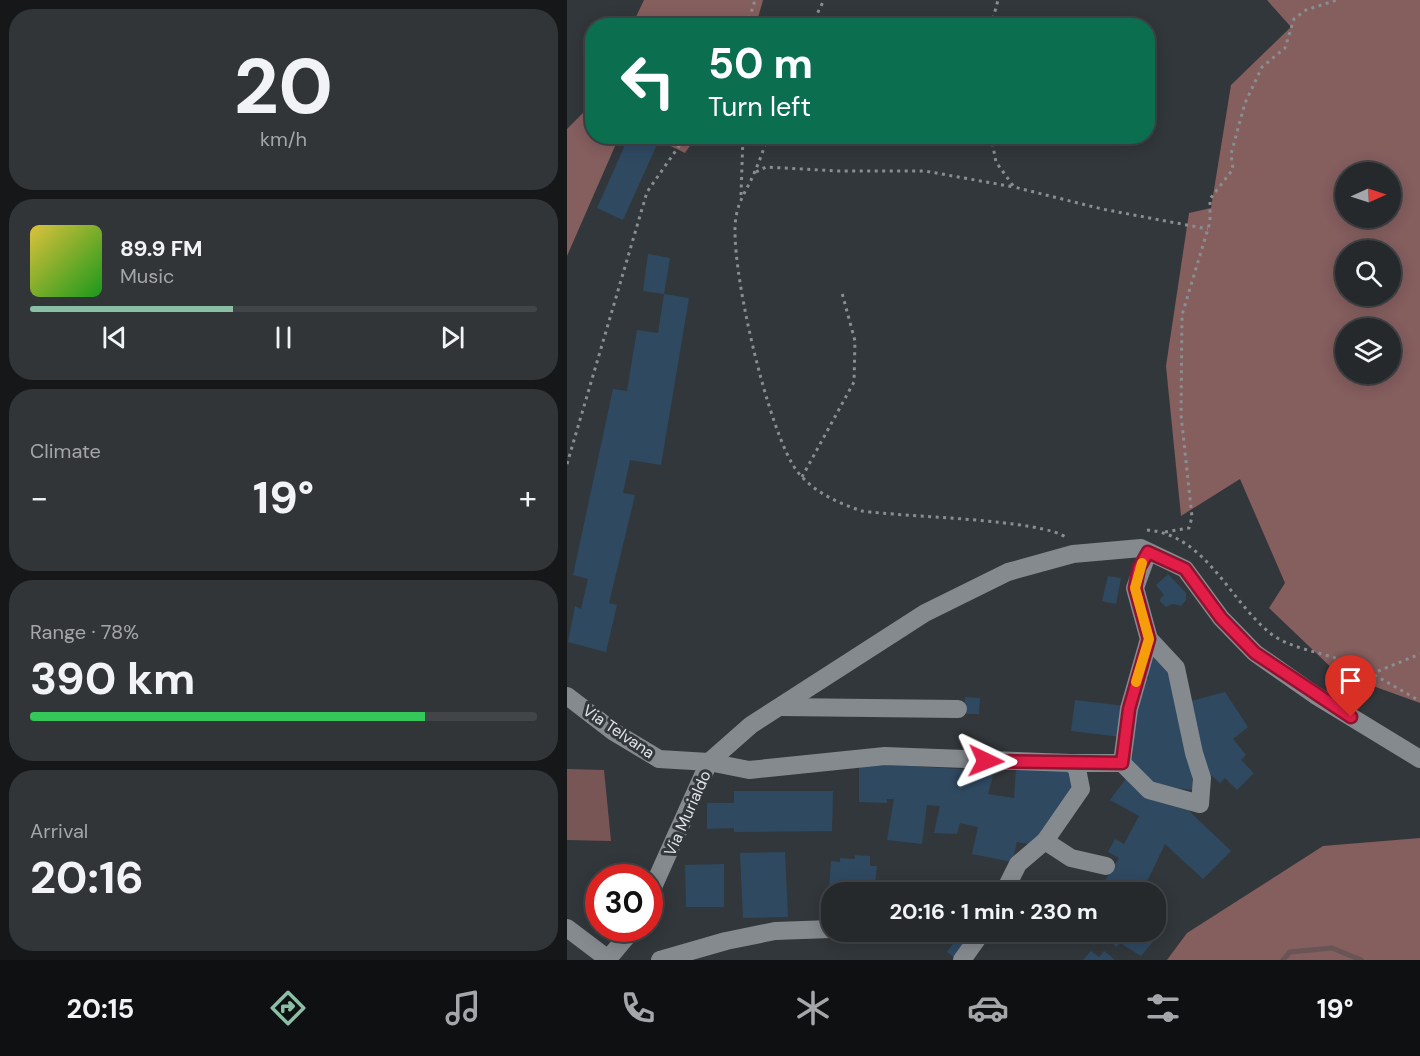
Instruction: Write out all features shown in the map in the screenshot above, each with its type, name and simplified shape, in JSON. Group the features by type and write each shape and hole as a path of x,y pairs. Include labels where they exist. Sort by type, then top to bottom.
{"street":[{"path":"709,762 751,725 925,613 1008,572 1074,545 1140,548 1185,569 1221,618 1255,653 1315,695 1420,759"},
{"path":"1148,552 1139,568 1135,588 1149,639 1176,668 1194,753 1202,778 1200,804 1149,790 1122,763 1129,709 1149,639"},
{"name":"Via Telvana","path":"567,696 614,732 659,759 709,762 749,770 885,756 1122,763"},
{"path":"780,706 958,709"},
{"name":"Via Murialdo","path":"663,865 709,762"},
{"path":"1009,882 1018,864 1045,841 1081,789 1077,769 1071,763"},
{"path":"1045,841 1071,858 1106,866"},
{"path":"567,928 607,959 622,942"},
{"path":"660,960 726,941 775,931 821,929"},
{"path":"962,960 975,942"}],"path":[{"path":"749,18 755,0"},
{"path":"815,18 824,0"},
{"path":"993,18 998,0"},
{"path":"1138,530 1165,532 1189,528 1192,517 1181,415 1182,315 1207,229 1210,199 1233,169 1231,154 1245,103 1262,67 1285,48 1294,19 1305,10 1337,0"},
{"path":"567,464 647,192 680,144"},
{"path":"743,144 741,196 733,243 771,419 796,470 813,488 840,504 862,512 1017,525 1066,536 1074,545"},
{"path":"741,196 755,173 765,144"},
{"path":"993,144 996,162 1014,187"},
{"path":"755,173 766,167 838,171 925,171 1014,187 1102,208 1207,229"},
{"path":"802,477 854,382 855,340 842,293"},
{"path":"1165,532 1189,543 1248,614 1272,635 1371,674 1420,701"},
{"path":"1066,536 1074,545"},
{"path":"1371,674 1420,654"}],"shaded area":[{"path":"644,0 763,0 758,18 635,18"},
{"path":"1267,0 1420,0 1420,703 1337,673 1269,608 1285,583 1240,479 1181,516 1166,366 1189,213 1211,208 1231,85 1291,27"},
{"path":"585,111 585,144 616,144 567,256 567,129"},
{"path":"666,144 691,144 685,153"},
{"path":"567,769 604,770 611,841 567,840"},
{"path":"1420,838 1420,960 1167,960 1187,933 1323,846"}],"building":[{"path":"625,144 657,144 623,220 597,208"},
{"path":"648,254 670,258 664,294 643,291"},
{"path":"664,294 689,298 661,465 630,460 623,493 635,495 609,603 617,605 606,652 568,642 575,606 581,609 588,579 573,575 613,389 627,391 637,330 658,333"},
{"path":"1168,574 1186,593 1186,600 1181,606 1173,604 1166,607 1159,600 1164,595 1156,585"},
{"path":"1108,576 1121,578 1116,604 1102,601"},
{"path":"1161,652 1170,672 1176,705 1225,692 1248,727 1233,739 1246,755 1241,760 1254,773 1237,790 1225,778 1220,783 1191,758 1193,790 1154,786 1185,807 1231,851 1203,879 1165,844 1147,882 1104,882 1119,858 1108,852 1115,839 1124,844 1139,816 1110,800 1125,780 1133,754 1131,699 1139,681 1149,678 1142,659"},
{"path":"965,697 980,698 979,714 964,714"},
{"path":"1075,700 1125,706 1121,737 1071,731"},
{"path":"894,765 976,770 993,776 988,794 1014,798 1016,769 1071,771 1073,787 1034,845 1017,842 1012,862 972,854 978,827 960,823 957,834 934,833 940,806 927,805 922,844 887,840 894,799 887,799 887,803 859,802 859,766"},
{"path":"734,791 833,791 832,831 734,832 734,828 707,829 707,803 734,803"},
{"path":"785,852 788,917 743,918 740,853"},
{"path":"855,855 870,856 870,866 877,866 875,882 830,882 831,861 840,862 840,858 855,859"},
{"path":"724,864 724,907 686,907 685,865"},
{"path":"954,942 967,942 955,958 947,952"},
{"path":"1112,942 1153,942 1141,956 1120,943 1116,947"},
{"path":"1091,951 1099,957 1104,951 1115,960 1083,960"}],"waterway":[{"path":"1283,960 1290,952 1332,948 1361,960"}],"slow traffic":[{"path":"1136,682 1149,639 1135,588 1142,563"}],"route":[{"path":"986,761 1122,763 1129,709 1149,639 1135,588 1139,568 1148,552 1185,569 1221,618 1255,653 1351,717"}]}
